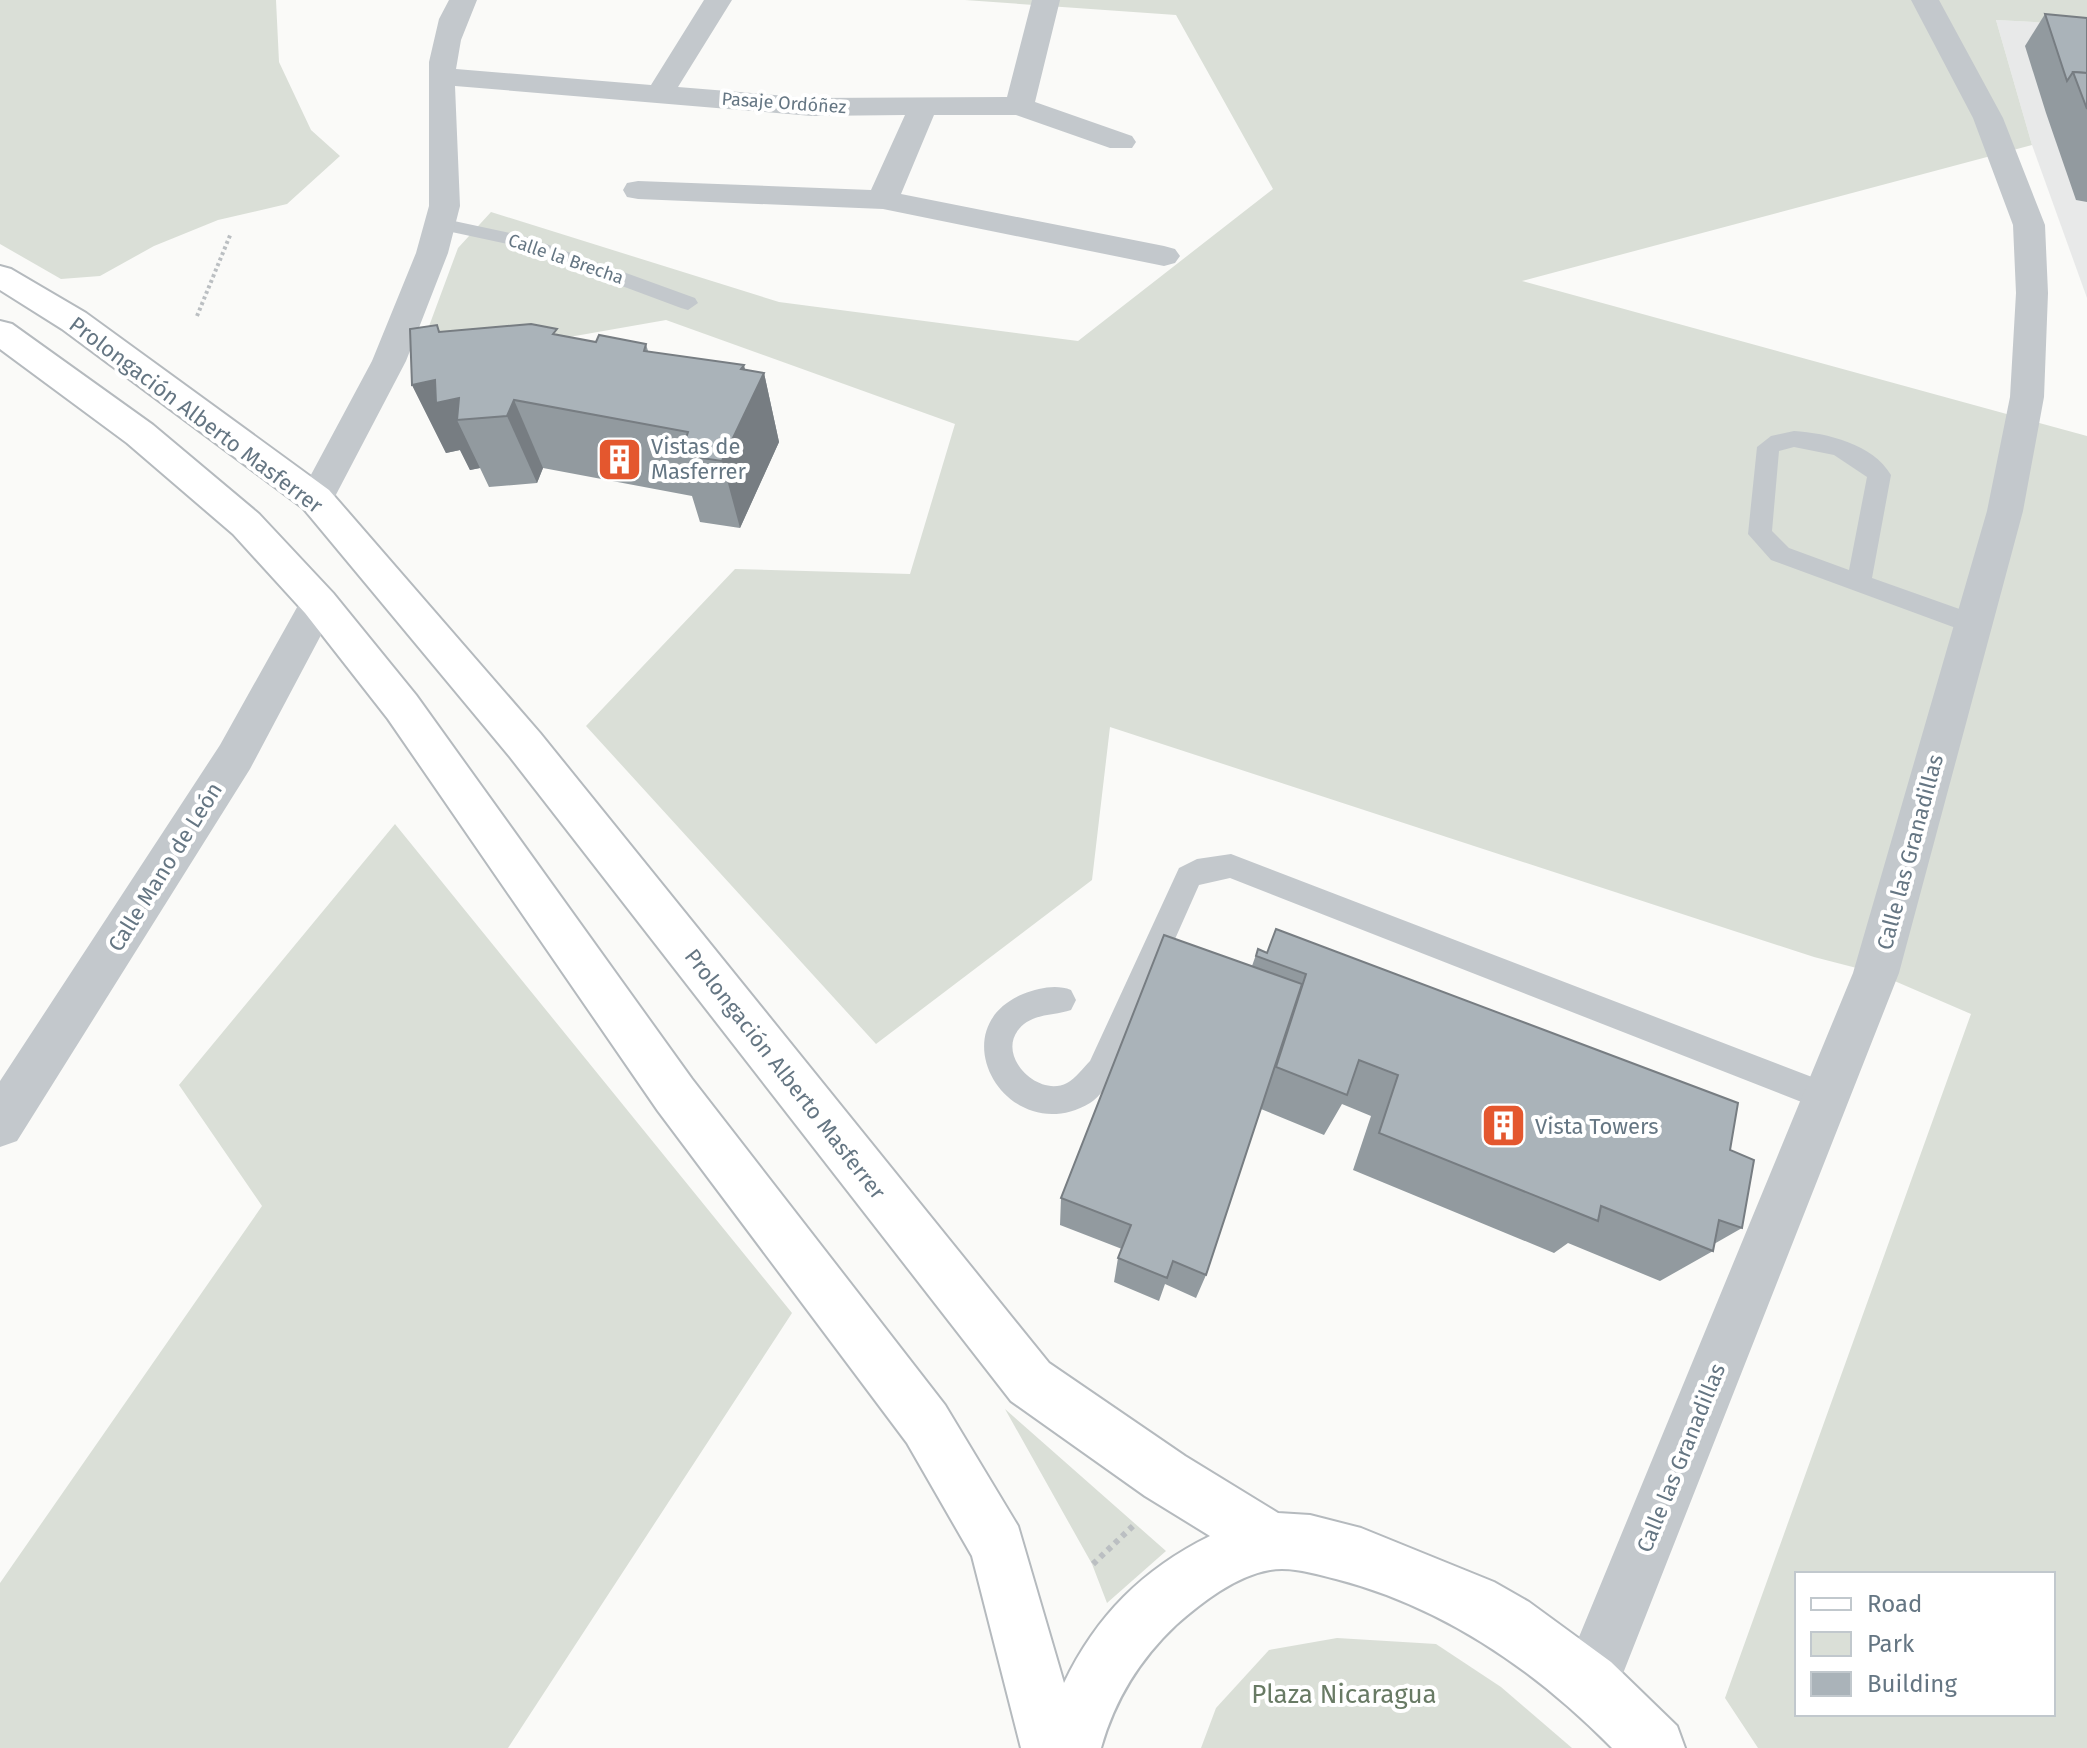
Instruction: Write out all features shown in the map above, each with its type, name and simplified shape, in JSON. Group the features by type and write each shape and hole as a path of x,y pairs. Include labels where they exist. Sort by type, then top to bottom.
{"main road":[{"name":"Prolongación Alberto Masferrer","path":"0,276 74,321 316,499 525,745 1030,1382 1165,1476 1271,1541 1310,1544 1361,1557 1473,1603 1540,1643 1590,1683 1655,1748"},
{"path":"0,332 140,434 246,524 319,603 402,707 675,1095 926,1424 998,1546 1051,1748"},
{"path":"1071,1748 1080,1716 1097,1677 1110,1656 1154,1605 1186,1578 1248,1547 1271,1541"}],"street":[{"path":"316,499 350,439 410,313 444,213 442,76 449,22 463,0"},
{"path":"660,93 718,0"},
{"path":"1019,106 1046,0"},
{"name":"Calle las Granadillas","path":"1590,1683 1876,973 2005,511 2027,397 2032,293 2029,225 1988,118 1925,0"},
{"name":"Pasaje Ordóñez","path":"442,76 812,107 1019,106 1121,142"},
{"path":"883,200 904,144 923,108"},
{"path":"638,190 883,200 1164,256"},
{"name":"Calle Mano de León","path":"0,1124 235,757 319,603"}],"lane":[{"name":"Calle la Brecha","path":"440,224 517,240 688,303"},
{"path":"1859,582 1879,475 1869,462 1849,451 1793,438 1778,439 1768,447 1760,534 1780,554 1973,624"},
{"path":"1061,1000 1030,1004 1016,1012 1003,1023 999,1039 999,1059 1005,1075 1021,1092 1047,1101 1076,1095 1101,1071 1189,877 1197,871 1231,866 1827,1097"}],"path":[{"path":"197,316 231,233"},
{"path":"1093,1564 1134,1525"}],"shaded area":[{"path":"1996,20 2087,25 2087,298 2032,145"}],"green space":[{"path":"0,0 276,0 279,62 311,130 340,156 287,204 218,220 154,246 100,276 61,279 0,244"},
{"path":"965,0 2087,0 2087,25 1996,20 2032,145 1522,281 2087,436 2087,1748 1758,1748 1725,1698 1971,1014 1876,973 1814,957 1110,727 1092,880 876,1044 586,726 735,569 910,574 955,424 666,320 415,364 458,248 491,212 779,302 1078,341 1273,189 1176,15"},
{"path":"395,824 792,1313 508,1748 0,1748 0,1583 262,1206 179,1085"},
{"path":"1005,1409 1166,1551 1107,1603 1092,1564"},
{"name":"Plaza Nicaragua","path":"1337,1638 1436,1644 1501,1687 1572,1748 1201,1748 1216,1708 1269,1650"}],"building":[{"path":"2045,14 2087,18 2087,73 2073,72 2067,81"},
{"path":"2073,72 2087,73 2087,109"},
{"path":"531,324 557,329 553,334 596,342 599,335 646,344 644,351 744,365 741,369 764,373 722,461 680,455 688,432 514,400 507,416 457,420 459,398 436,403 435,380 412,385 410,329 437,325 439,332"},
{"path":"1276,929 1738,1103 1730,1150 1754,1160 1742,1228 1719,1220 1713,1251 1601,1206 1598,1221 1379,1133 1398,1075 1359,1060 1347,1095 1276,1067 1306,974 1256,956 1258,949 1267,953"},
{"path":"1164,935 1302,984 1206,1275 1173,1261 1167,1278 1118,1258 1131,1225 1061,1198"}],"place":[{"name":"Vistas de Masferrer","path":"620,459"},
{"name":"Vista Towers","path":"1504,1126"}]}
